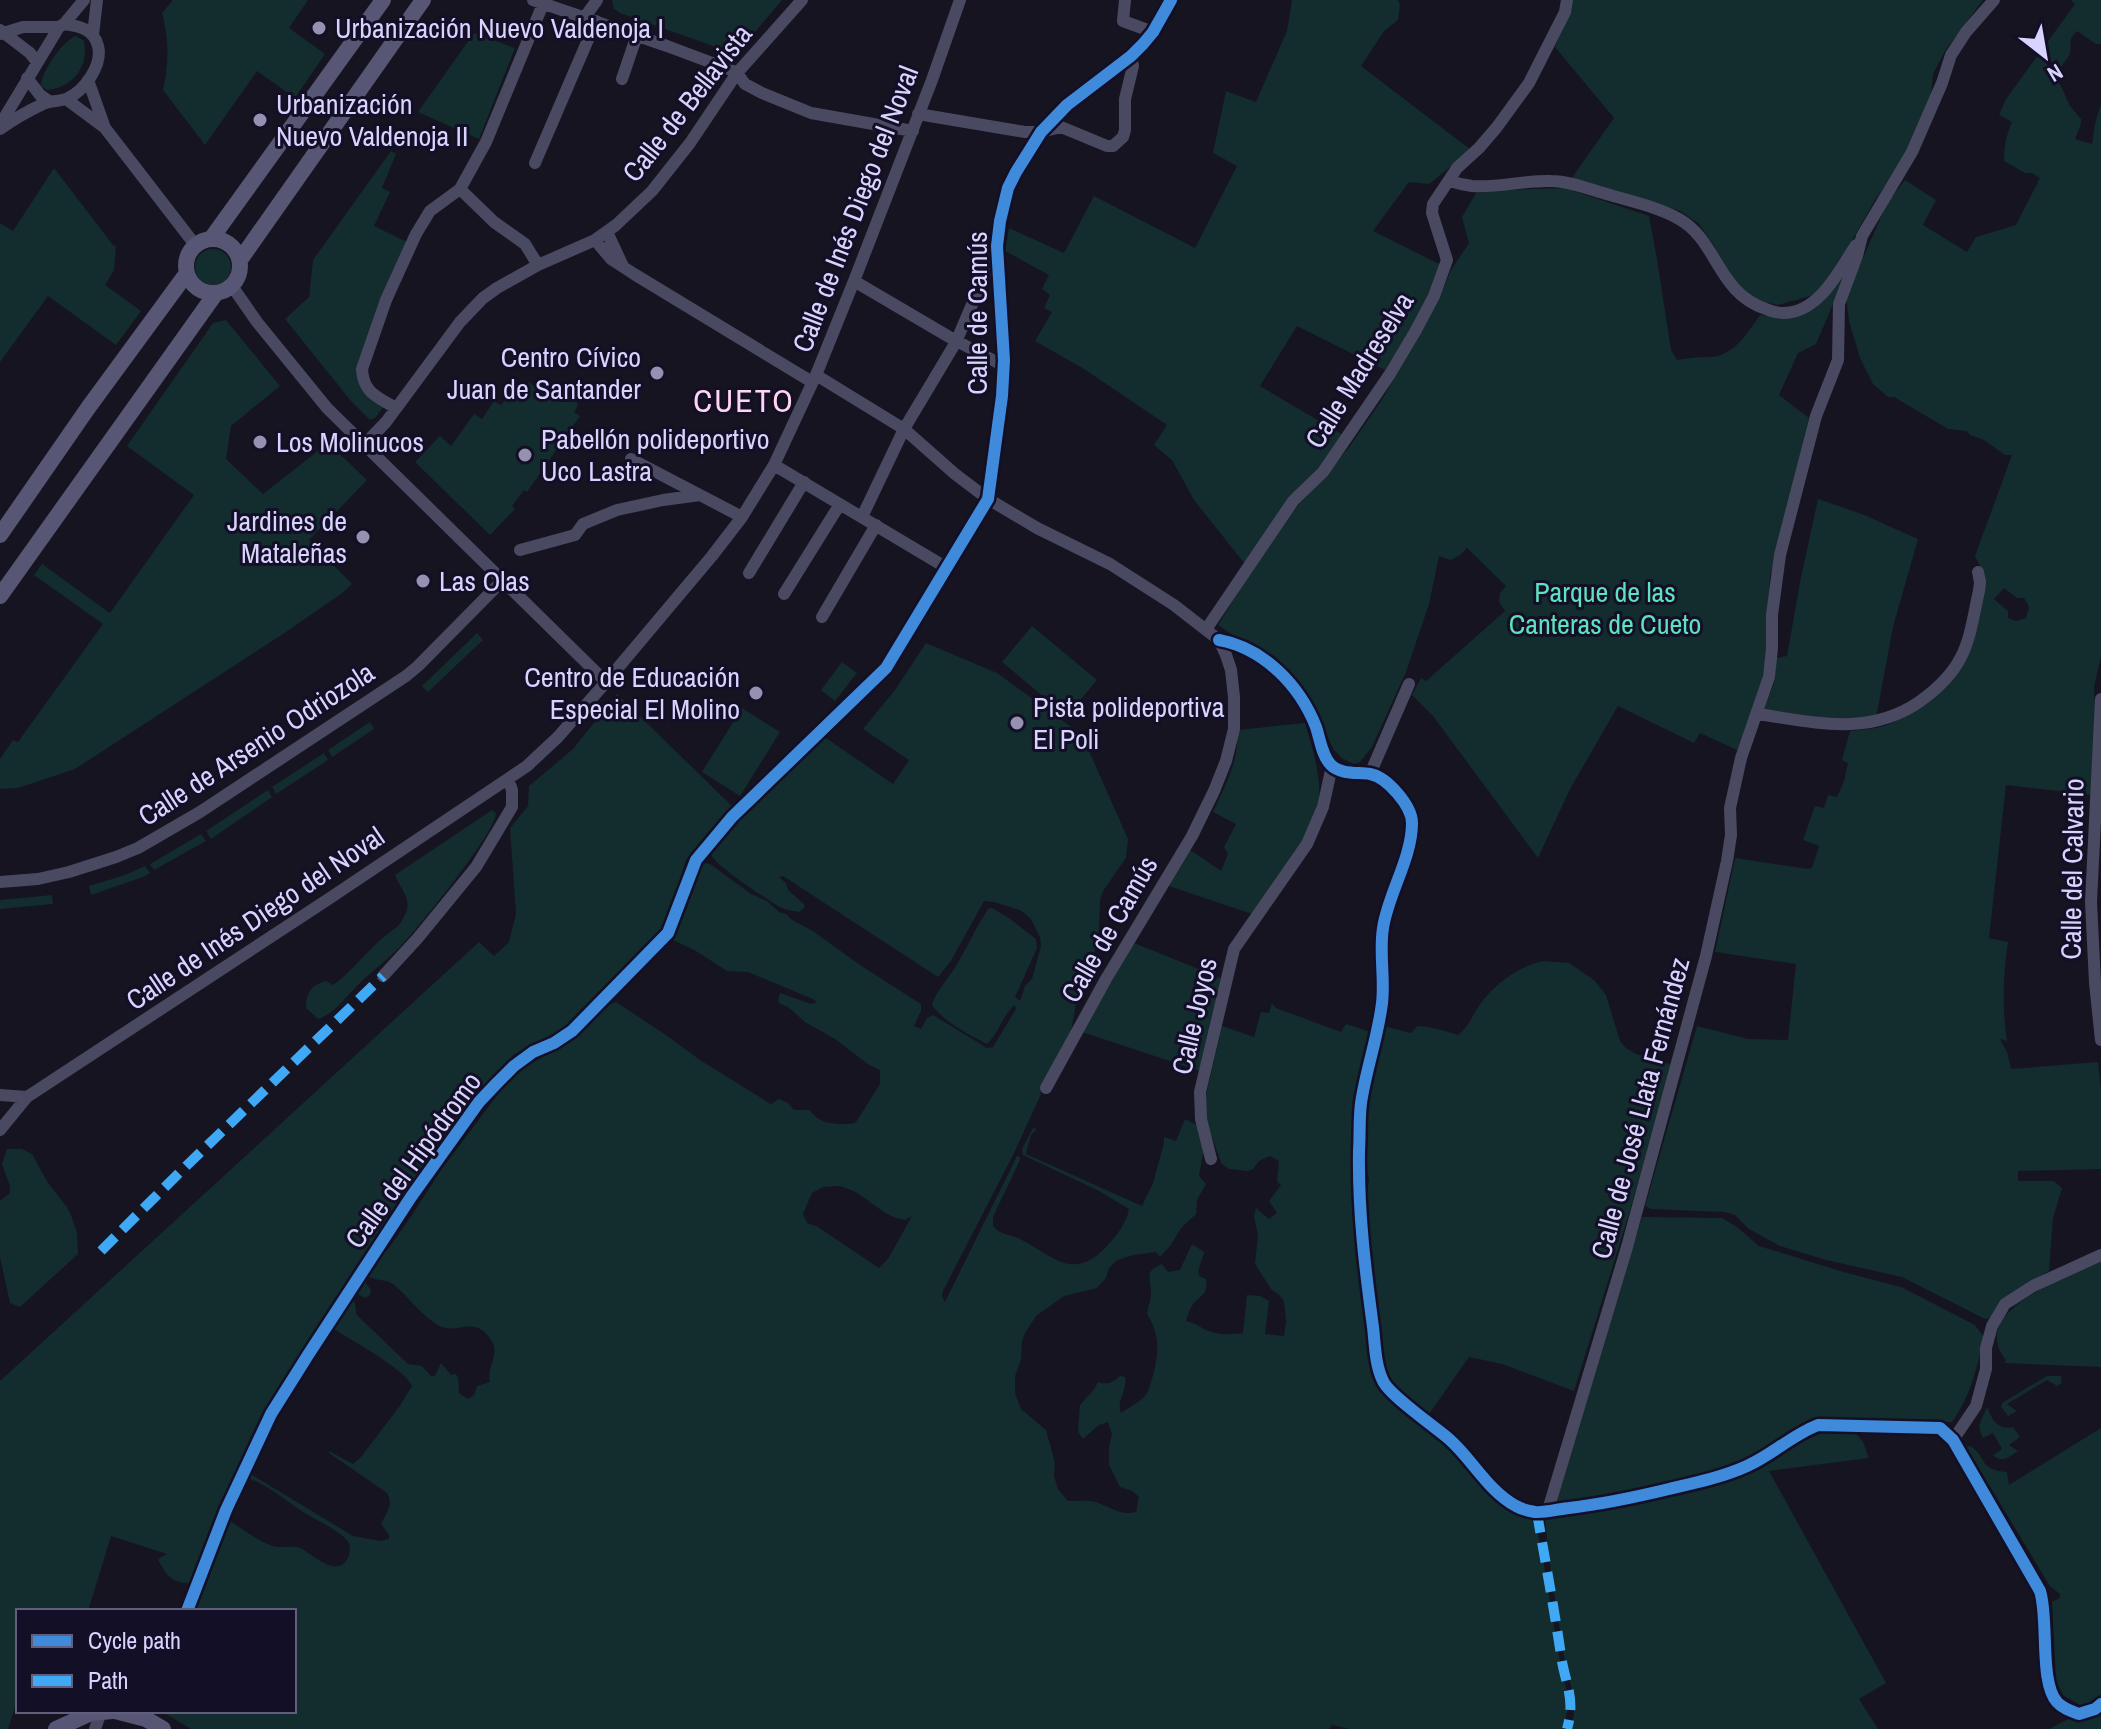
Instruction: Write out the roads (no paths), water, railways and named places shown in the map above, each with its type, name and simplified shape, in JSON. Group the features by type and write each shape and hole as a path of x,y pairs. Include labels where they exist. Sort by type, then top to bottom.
{"main road":[{"path":"204,243 225,242 240,260 240,273 228,290 206,293 198,289 187,273 189,254 204,243 383,0"},
{"path":"240,260 423,0"},
{"path":"0,535 187,273"},
{"path":"0,596 216,293"},
{"path":"56,1729 91,1713"},
{"path":"148,1715 163,1729"}],"street":[{"path":"0,127 37,62 61,26 84,0"},
{"path":"0,127 49,101 66,99 88,80 98,55 93,35 97,0"},
{"path":"535,163 597,0"},
{"name":"Calle de Bellavista","path":"364,445 375,435 460,322 483,298 538,265 595,240 652,191 690,143 737,73 802,0"},
{"name":"Calle de Inés Diego del Noval","path":"0,1130 27,1097 527,766 606,682 712,556 742,517 774,465 854,281 960,0"},
{"path":"1125,0 1123,21 1153,32"},
{"name":"Calle de Camús","path":"988,499 1004,366 997,246 1008,188 1041,132 1067,105 1131,56 1153,32 1171,0"},
{"name":"Calle Madreselva","path":"1207,628 1293,501 1323,472 1340,448 1415,332 1434,296 1447,260 1432,213 1433,204 1457,168 1497,127 1529,83 1560,23 1567,0"},
{"name":"Calle de José Llata Fernández","path":"1548,1510 1627,1247 1706,956 1727,861 1731,835 1730,808 1741,758 1769,677 1772,615 1780,555 1816,416 1838,360 1839,304 1862,236 1912,152 1951,55 1994,0"},
{"path":"396,408 368,390 363,381 362,369 386,300 430,211 460,189 486,142 538,2 737,73 745,84 811,113 913,131"},
{"path":"1,32 23,27 78,26 93,35"},
{"path":"1,32 30,53 37,62"},
{"path":"622,79 637,35"},
{"path":"918,114 1025,132 1061,127 1113,146 1123,137 1125,130 1125,99 1133,66 1131,56"},
{"path":"27,78 49,101"},
{"path":"88,80 105,128"},
{"path":"66,99 105,128 204,243"},
{"path":"1449,181 1473,186 1565,182 1652,208 1679,219 1692,229 1703,241 1720,272 1742,297 1758,306 1784,313 1797,310 1820,297 1862,236"},
{"path":"460,189 494,222 525,244 538,265"},
{"path":"607,232 623,267"},
{"path":"595,240 611,259 623,267 814,379"},
{"name":"Calle de Camús","path":"862,517 904,429 956,342 997,246"},
{"name":"Calle de Camús","path":"854,281 956,342 1004,366"},
{"path":"232,286 327,408 606,682"},
{"name":"Calle de Camús","path":"814,379 904,429 988,499 1130,576 1207,628 1219,640 1231,670 1234,729 1214,791 1192,836 1106,979 1046,1088"},
{"path":"631,459 742,517"},
{"path":"774,465 947,568"},
{"path":"749,573 804,482"},
{"path":"520,550 575,535 583,524 617,510 700,495"},
{"name":"Calle del Hipódromo","path":"188,1609 226,1510 271,1414 411,1197 479,1102 514,1066 572,1031 668,933 696,860 754,795 886,668 988,499"},
{"path":"784,594 840,504"},
{"path":"822,617 876,525"},
{"path":"1757,714 1833,724 1870,723 1885,720 1914,706 1940,686 1962,656 1979,591 1978,572"},
{"name":"Calle de Arsenio Odriozola","path":"0,882 38,879 92,865 138,848 193,817 406,676 502,581"},
{"path":"1219,640 1233,642 1251,652 1290,681 1312,719 1322,750 1332,766 1380,778 1402,798 1410,812 1412,823 1407,850 1383,929 1382,999 1360,1108 1361,1229 1380,1375 1384,1385 1450,1440 1506,1500 1537,1513 1588,1506 1717,1477 1767,1457 1818,1425 1940,1428 1953,1440 2040,1591 2044,1603 2047,1675 2056,1701 2079,1714 2101,1704"},
{"path":"1370,774 1409,684"},
{"name":"Calle del Calvario","path":"2101,699 2091,902 2101,1040"},
{"name":"Calle Joyos","path":"1211,1159 1201,1119 1200,1092 1234,949 1307,844 1323,807 1332,766"},
{"path":"383,976 476,867 512,807 512,790 508,779"},
{"path":"3,1097 27,1097"},
{"path":"0,1114 18,1108"},
{"path":"1953,1440 1976,1406 1986,1369 1986,1348 1992,1326 2005,1304 2033,1286 2101,1255"},
{"path":"95,1729 108,1713"}],"place":[{"name":"Urbanización Nuevo Valdenoja I","path":"319,28"},
{"name":"Urbanización Nuevo Valdenoja II","path":"260,120"},
{"name":"Centro Cívico Juan de Santander","path":"657,373"},
{"name":"Los Molinucos","path":"260,442"},
{"name":"Pabellón polideportivo Uco Lastra","path":"525,455"},
{"name":"Jardines de Mataleñas","path":"363,537"},
{"name":"Las Olas","path":"423,581"},
{"name":"Centro de Educación Especial El Molino","path":"756,693"},
{"name":"Pista polideportiva El Poli","path":"1017,723"}],"district":[{"name":"CUETO","path":"744,401"}],"park label":[{"name":"Parque de las Canteras de Cueto","path":"1605,608"}]}
